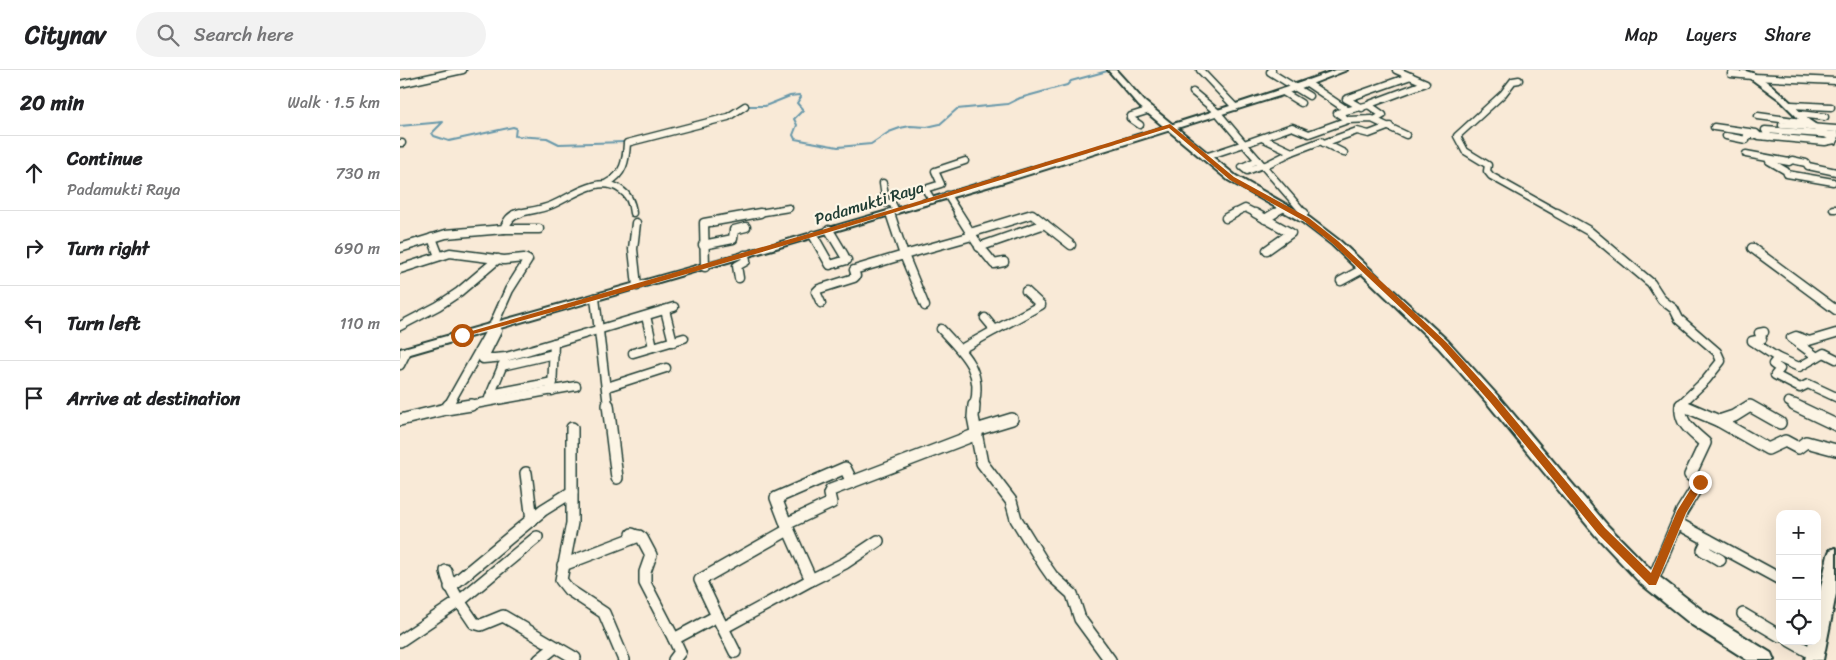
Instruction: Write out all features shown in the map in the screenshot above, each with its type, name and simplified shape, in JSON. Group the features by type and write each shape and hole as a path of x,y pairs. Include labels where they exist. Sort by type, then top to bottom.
{"main road":[{"path":"1112,70 1142,104 1232,178 1301,216 1336,243 1443,344 1493,400 1602,531 1652,582 1699,619 1764,660"}],"street":[{"path":"400,84 463,70"},
{"path":"1200,70 1236,106"},
{"path":"1272,70 1270,72 1309,96"},
{"name":"Padamukti Raya","path":"403,352 893,212 1283,92 1343,70"},
{"path":"1348,120 1336,114 1369,105 1426,83 1396,70"},
{"path":"1731,74 1836,81"},
{"path":"1748,75 1791,105 1797,117 1822,133"},
{"path":"1382,116 1346,99 1411,76"},
{"path":"1519,80 1513,81 1503,94 1461,131 1457,136 1460,147 1466,153 1488,165 1487,171 1491,176 1595,236 1651,283 1662,300 1674,309 1679,319 1717,352 1721,361 1706,380 1681,404 1681,418 1684,424 1705,443 1690,475 1700,482 1677,523 1652,582"},
{"path":"1307,83 1347,110"},
{"path":"1371,90 1387,98"},
{"path":"1193,92 1217,112 1304,213 1301,216"},
{"path":"1283,92 1301,103"},
{"path":"1369,105 1382,114 1382,116"},
{"path":"1791,105 1831,106"},
{"path":"504,229 509,218 512,216 550,206 594,185 613,180 626,163 627,143 730,116 745,106"},
{"path":"1140,125 1130,118 1131,116 1150,110"},
{"path":"1376,120 1382,116"},
{"path":"1758,116 1825,117"},
{"path":"1308,134 1362,117 1376,120 1406,135"},
{"path":"1782,125 1822,133"},
{"path":"1262,164 1357,131 1369,134 1390,126"},
{"path":"1205,157 1292,127 1344,153"},
{"path":"1714,128 1756,133 1759,136"},
{"path":"1726,136 1746,140 1747,135 1769,137 1822,133 1836,129"},
{"path":"1769,137 1765,130 1822,133"},
{"path":"1262,138 1292,152"},
{"path":"1746,154 1789,162 1793,160 1806,163 1808,166 1836,172"},
{"path":"1769,158 1770,163 1786,171 1787,174 1833,182"},
{"path":"932,200 925,190 941,184 935,171 966,162"},
{"path":"607,183 629,196 630,202 634,206 634,214"},
{"path":"883,183 886,202 892,203 904,255 925,306"},
{"path":"947,195 979,246 996,265 1004,262"},
{"path":"705,267 703,245 704,224 706,222 789,208"},
{"path":"1226,218 1245,208 1291,234 1267,250"},
{"path":"1265,219 1284,208"},
{"path":"821,303 816,292 819,289 854,278 856,276 854,270 1031,214 1071,245"},
{"path":"636,223 633,249 637,286"},
{"path":"979,246 1045,224"},
{"path":"703,245 734,239 734,230 746,227"},
{"path":"400,248 432,238 504,229 539,229"},
{"path":"813,235 829,264 833,265 846,258 829,230"},
{"path":"432,238 439,256"},
{"path":"1752,248 1836,310"},
{"path":"400,269 454,253 498,259 524,258 528,260 509,290 483,359 506,357 599,331 670,308 673,342"},
{"path":"739,278 737,266 746,261 746,255"},
{"path":"400,326 438,306 459,292 498,259"},
{"path":"1341,280 1363,269"},
{"path":"961,349 1039,307 1041,305 1026,291"},
{"path":"595,298 617,478"},
{"path":"646,316 653,347"},
{"path":"985,318 995,330"},
{"path":"446,409 496,325"},
{"path":"941,329 970,361 978,385 973,409 982,463 1011,501 1016,519 1044,566 1072,594 1080,619 1110,660"},
{"path":"1764,332 1759,333 1762,339 1752,341 1778,358 1799,367 1824,353 1836,359"},
{"path":"1817,357 1791,337 1798,336 1809,341 1836,333"},
{"path":"632,352 684,338"},
{"path":"553,387 554,343"},
{"path":"400,365 403,352"},
{"path":"502,366 554,354"},
{"path":"489,398 506,357"},
{"path":"1778,358 1773,364 1780,369 1775,374 1776,376 1800,388 1808,384 1836,397"},
{"path":"607,387 666,368"},
{"path":"400,420 489,398 553,387 576,386"},
{"path":"1789,402 1836,425"},
{"path":"1681,404 1719,421 1768,449 1784,441 1798,448 1806,442 1831,448"},
{"path":"1719,421 1734,416 1753,404 1780,423"},
{"path":"735,652 700,583 701,579 787,527 832,503 830,492 1012,418"},
{"path":"572,428 572,523 560,575 563,585 604,613 624,660"},
{"path":"811,580 802,555 787,527 776,498 845,468 852,482"},
{"path":"526,473 532,520"},
{"path":"450,587 543,510 572,492"},
{"path":"1677,523 1776,577"},
{"path":"563,565 635,535 644,541 651,555 645,572 645,583 662,612 680,652 674,660"},
{"path":"400,641 461,600 537,537"},
{"path":"1708,540 1703,550 1720,560"},
{"path":"723,628 845,563 878,541"},
{"path":"1796,645 1814,658 1822,600 1835,561"},
{"path":"446,571 450,587 461,600 474,623 478,625 485,624 503,616 575,658"},
{"path":"1743,614 1776,634"},
{"path":"674,639 717,616"},
{"path":"539,660 555,647"}],"waterway":[{"path":"745,106 765,106 790,96 799,95 801,97 797,103 803,110 794,119 797,125 793,135 795,139 838,147 871,144 889,132 900,128 910,126 927,127 940,124 957,109 1008,104 1020,98 1067,85 1071,81 1111,70"},
{"path":"400,126 443,122 432,133 434,136 449,141 513,127 516,128 515,136 547,138 559,144 625,142"}],"route":[{"path":"462,335 890,213 1170,126 1232,178 1306,220 1336,243 1443,344 1493,400 1602,531 1652,582 1682,511 1700,482"}]}
